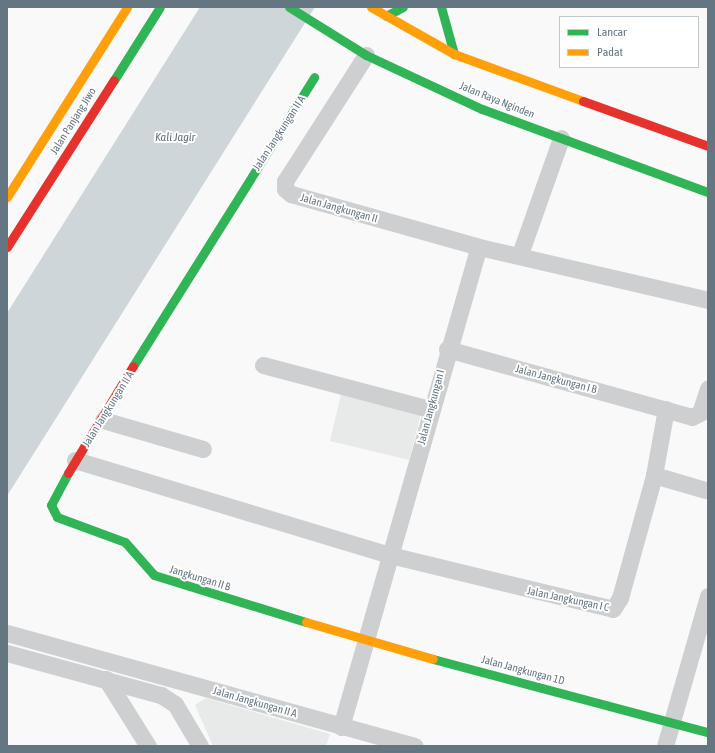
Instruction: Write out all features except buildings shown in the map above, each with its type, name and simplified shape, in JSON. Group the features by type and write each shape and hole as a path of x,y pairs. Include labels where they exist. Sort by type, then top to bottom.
{"main road":[{"path":"116,25 123,7"},
{"name":"Jalan Panjang Jiwo","path":"7,197 127,7"},
{"name":"Jalan Panjang Jiwo","path":"7,247 160,7"},
{"name":"Jalan Raya Nginden","path":"289,7 330,34 366,55 482,109 708,192"},
{"path":"371,7 454,54 708,146"},
{"path":"386,16 403,7"},
{"path":"441,7 454,54"},
{"name":"Jalan Jangkungan II A","path":"75,460 103,420 189,274 314,77"},
{"name":"Jangkungan II B","path":"75,460 51,505 57,517 125,542 154,574 164,579 367,640"},
{"name":"Jalan Jangkungan 1D","path":"367,640 708,732"}],"street":[{"name":"Jalan Jangkungan II","path":"366,55 285,181 285,189 291,194 478,247"},
{"path":"520,254 561,138"},
{"path":"478,247 520,254 708,300"},
{"name":"Jalan Jangkungan I","path":"341,727 367,640 447,349 478,247"},
{"name":"Jalan Jangkungan I B","path":"447,349 696,417 708,388"},
{"path":"263,365 430,409"},
{"name":"Jalan Jangkungan I C","path":"390,555 613,609 620,598 654,475 666,409"},
{"path":"103,420 204,449"},
{"name":"Jalan Jangkungan II A","path":"75,460 390,555"},
{"path":"654,475 705,490"},
{"path":"665,746 708,596"},
{"name":"Jalan Jangkungan II A","path":"7,632 341,727 415,746"},
{"path":"7,653 106,678 168,698 200,746"},
{"path":"106,678 148,746"}],"shaded area":[{"path":"343,386 423,406 409,460 330,441"},
{"path":"206,698 330,734 326,746 213,746 195,705"}],"water":[{"name":"Kali Jagir","path":"200,7 315,7 7,496 7,313"}],"traffic: fast":[{"path":"114,80 160,7"},
{"path":"289,7 366,55 482,109 708,192"},
{"path":"386,16 403,7"},
{"path":"441,7 454,54"},
{"path":"133,366 314,77"},
{"path":"68,473 51,505 57,517 125,542 154,575 306,622"},
{"path":"433,659 708,732"}],"traffic: slow":[{"path":"7,197 127,7"},
{"path":"371,7 454,54 583,101"},
{"path":"306,622 433,659"}],"traffic: jam":[{"path":"7,247 114,80"},
{"path":"583,101 708,146"},
{"path":"68,473 133,366"}]}
